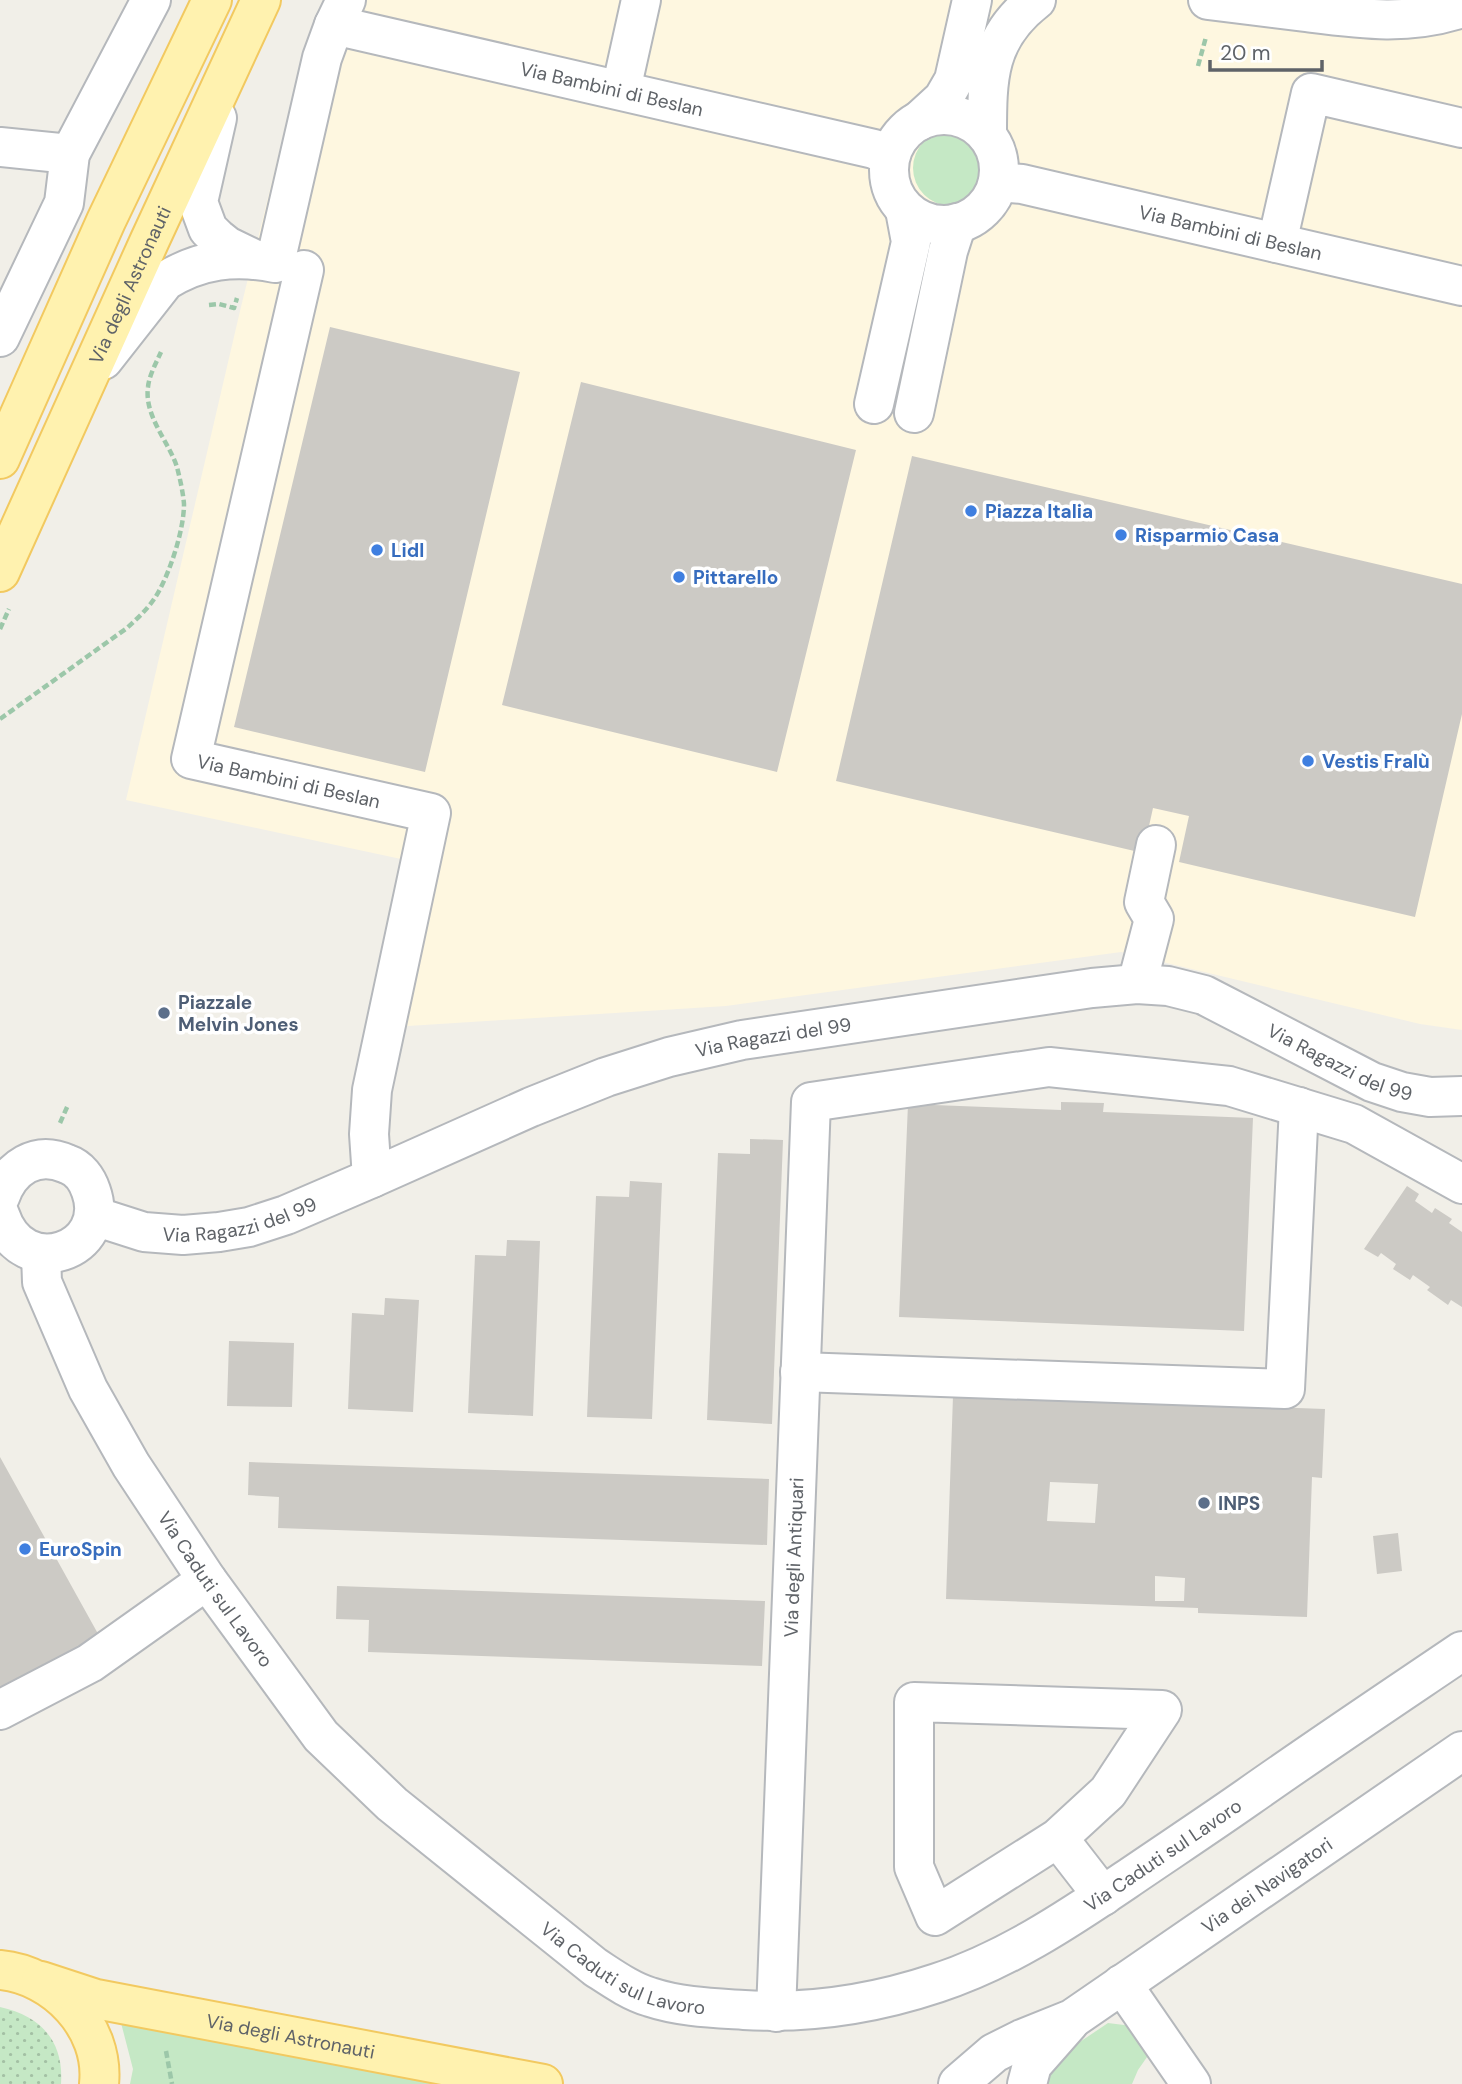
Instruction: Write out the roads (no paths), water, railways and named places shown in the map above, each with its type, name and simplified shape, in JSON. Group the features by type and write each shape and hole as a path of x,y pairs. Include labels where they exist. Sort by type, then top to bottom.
{"main road":[{"path":"0,459 106,221 212,0"},
{"name":"Via degli Astronauti","path":"0,572 261,0"},
{"path":"13,1972 65,1998 84,2022 96,2048 99,2084"},
{"name":"Via degli Astronauti","path":"13,1972 96,1998 543,2084"}],"street":[{"path":"0,337 64,203 71,154 151,0"},
{"path":"621,90 641,0"},
{"path":"919,121 948,114 962,118 987,135 995,149 999,166 998,182 984,208 972,218 939,225 921,220 905,210 897,199 890,185 888,170 896,141 906,129 943,99 954,80 972,0"},
{"path":"987,135 986,98 993,56 1003,35 1019,13 1036,0"},
{"path":"1208,0 1365,19 1426,18 1462,8"},
{"path":"87,381 165,281 179,272 201,264 251,260 275,263 322,58 340,13"},
{"name":"Via Bambini di Beslan","path":"340,13 621,90 874,149 890,156"},
{"path":"229,72 198,202 208,229 227,246 251,260"},
{"path":"1277,243 1311,93 1462,128"},
{"path":"0,147 71,154"},
{"name":"Via Bambini di Beslan","path":"998,182 1022,184 1462,286"},
{"path":"64,203 106,221"},
{"path":"874,404 911,242 905,210"},
{"path":"914,413 948,251 957,223"},
{"name":"Via Bambini di Beslan","path":"304,270 191,759 431,813 372,1090 369,1134 372,1178"},
{"path":"1137,984 1154,919 1144,902 1156,845"},
{"name":"Via Ragazzi del 99","path":"94,1216 144,1232 183,1235 219,1233 249,1227 285,1215 372,1178 531,1107 606,1077 669,1058 741,1040 1078,990 1137,984 1168,986 1204,995 1372,1082 1402,1092 1430,1097 1462,1096"},
{"name":"Via degli Antiquari","path":"776,2012 811,1102 1049,1067 1229,1086 1299,1107"},
{"path":"800,1372 1285,1389 1299,1107 1354,1124 1462,1184"},
{"path":"0,1197 14,1172 26,1163 41,1159 70,1165 82,1174 95,1201 94,1216 80,1241 55,1253 41,1254 14,1241 4,1228 0,1215"},
{"name":"Via Caduti sul Lavoro","path":"41,1254 42,1282 88,1389 131,1465 207,1580 321,1736 392,1804 595,1967 620,1984 650,1997 684,2005 776,2012 828,2008 938,1983 991,1961 1042,1935 1102,1896 1462,1651"},
{"path":"0,1710 90,1664 207,1580"},
{"path":"914,1702 1162,1710 1108,1792 1058,1838 935,1916 914,1867 914,1702"},
{"name":"Via dei Navigatori","path":"958,2084 994,2053 1072,2018 1462,1751"},
{"path":"1058,1838 1102,1896"},
{"path":"1122,1984 1190,2084"},
{"name":"Via dei Navigatori","path":"1027,2084 1032,2065 1072,2018"}],"place":[{"name":"Piazza Italia","path":"971,511"},
{"name":"Risparmio Casa","path":"1121,535"},
{"name":"Lidl","path":"377,550"},
{"name":"Pittarello","path":"679,577"},
{"name":"Vestis Fralù","path":"1308,761"},
{"name":"Piazzale Melvin Jones","path":"164,1013"},
{"name":"INPS","path":"1204,1503"},
{"name":"EuroSpin","path":"25,1549"}]}
